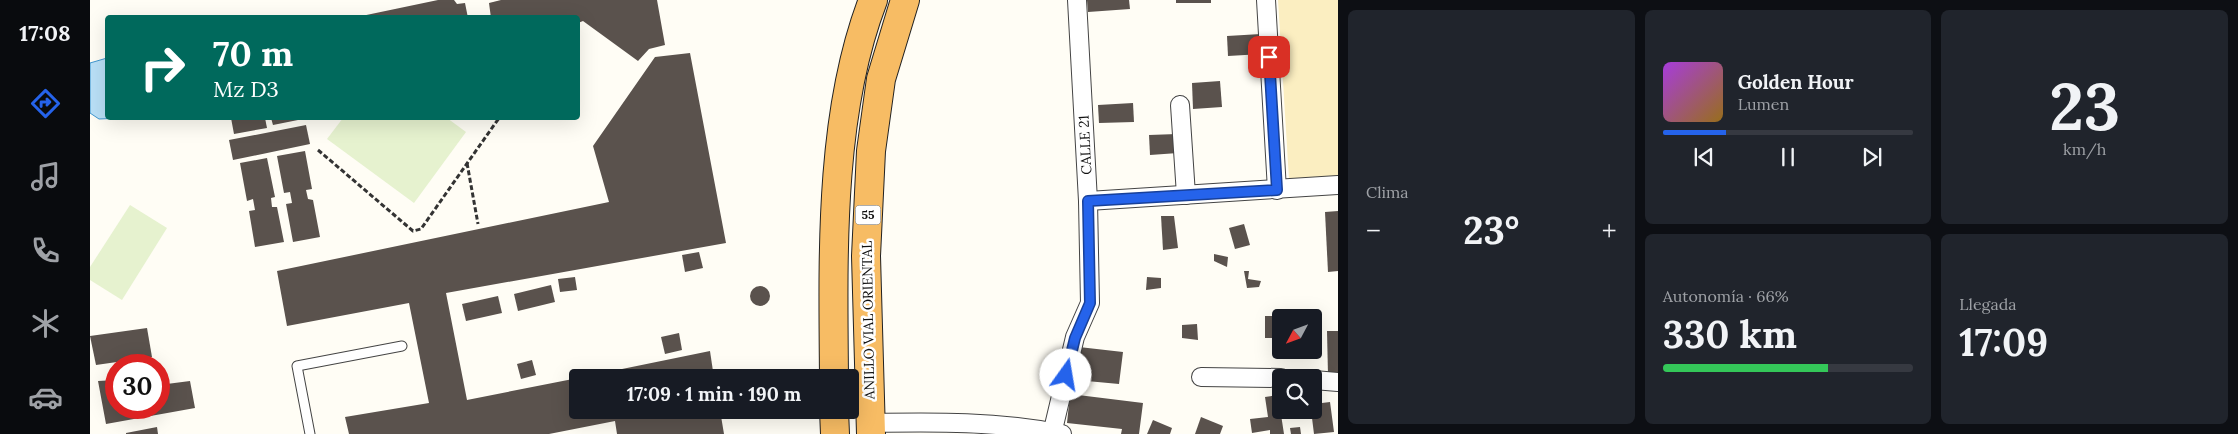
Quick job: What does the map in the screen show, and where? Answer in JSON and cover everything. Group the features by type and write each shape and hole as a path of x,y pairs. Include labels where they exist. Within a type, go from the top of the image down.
{"highway":[{"name":"55","path":"834,369 833,259 842,125 853,66 873,0"},
{"name":"ANILLO VIAL ORIENTAL","path":"871,429 866,256 871,151 881,79 905,0"},
{"path":"834,419 835,434"}],"street":[{"name":"CALLE 21","path":"1055,433 1075,338 1090,303 1088,201 1077,0"},
{"path":"1266,0 1277,190"},
{"path":"1180,105 1186,195"},
{"path":"1088,201 1338,185"},
{"path":"1201,377 1272,378"},
{"path":"1322,381 1338,382"},
{"path":"871,429 960,422 1008,425 1055,433"}],"lane":[{"path":"310,434 296,366 402,346"}],"path":[{"path":"318,150 413,231 421,229 498,120"},
{"path":"467,163 478,224"}],"sand":[{"path":"1278,0 1338,0 1338,177 1289,179"}],"green space":[{"path":"341,120 450,120 466,132 414,203 327,139"},
{"path":"130,205 167,228 122,300 90,280 90,267"}],"water":[{"path":"105,59 105,119 99,119 90,113 90,63"}],"building":[{"path":"438,0 454,0 457,4 465,3 467,15 366,15"},
{"path":"501,0 657,0 665,45 649,49 638,61 583,21 580,22 580,15 491,15 489,3"},
{"path":"1087,0 1129,0 1130,9 1088,12"},
{"path":"1176,0 1211,0 1211,3 1176,3"},
{"path":"1261,34 1262,54 1228,56 1227,36"},
{"path":"690,53 726,243 446,293 467,400 569,380 569,419 722,419 724,434 617,434 615,421 549,434 349,434 345,417 429,403 409,303 287,326 277,271 609,202 593,146 655,57"},
{"path":"1220,81 1222,107 1193,109 1192,83"},
{"path":"1133,103 1134,122 1099,123 1098,105"},
{"path":"231,120 265,120 267,128 234,134"},
{"path":"272,120 298,120 273,125"},
{"path":"306,125 310,144 233,160 229,140"},
{"path":"1177,134 1178,153 1150,155 1149,135"},
{"path":"305,151 312,189 306,190 308,199 313,200 320,237 293,242 286,204 292,203 290,192 284,193 277,156"},
{"path":"267,158 275,197 271,198 272,207 277,207 284,242 255,247 249,211 255,210 253,199 247,201 240,163"},
{"path":"1338,211 1338,271 1328,272 1325,212"},
{"path":"1161,216 1174,216 1178,248 1163,250"},
{"path":"1244,224 1250,245 1235,249 1229,228"},
{"path":"699,252 703,268 685,272 682,255"},
{"path":"1214,254 1228,257 1227,267 1214,261"},
{"path":"1244,271 1249,271 1248,279 1261,281 1259,287 1247,288"},
{"path":"575,277 577,290 560,292 558,279"},
{"path":"1147,277 1161,278 1161,288 1146,290"},
{"path":"551,285 555,302 518,311 514,294"},
{"path":"760,286 767,289 770,296 767,303 760,306 753,303 750,296 753,289"},
{"path":"498,296 502,313 466,321 462,304"},
{"path":"1265,316 1272,316 1272,338 1265,338"},
{"path":"1197,324 1198,340 1182,338 1182,325"},
{"path":"147,328 151,354 105,354 105,364 96,365 90,336"},
{"path":"1327,331 1338,331 1338,374 1328,375"},
{"path":"679,333 682,350 665,354 661,337"},
{"path":"1079,347 1123,352 1119,384 1076,380"},
{"path":"710,351 713,369 622,369"},
{"path":"532,360 536,375 521,379 517,364"},
{"path":"98,381 105,381 105,419"},
{"path":"190,381 195,408 170,412 170,384"},
{"path":"1070,394 1143,403 1139,434 1121,434 1122,429 1067,423"},
{"path":"1272,396 1272,419 1282,419 1284,434 1270,434 1270,430 1252,433 1250,419 1268,417 1265,397"},
{"path":"1330,402 1334,432 1314,434 1312,419 1322,419 1322,403"},
{"path":"1201,417 1223,426 1220,434 1195,434"},
{"path":"105,419 134,419 106,424"},
{"path":"1153,420 1172,428 1170,434 1147,434"},
{"path":"157,427 158,434 126,434 126,433"},
{"path":"1300,427 1301,434 1291,434 1290,428"}],"route":[{"path":"1066,375 1075,338 1090,303 1088,201 1277,190 1269,57"}]}
